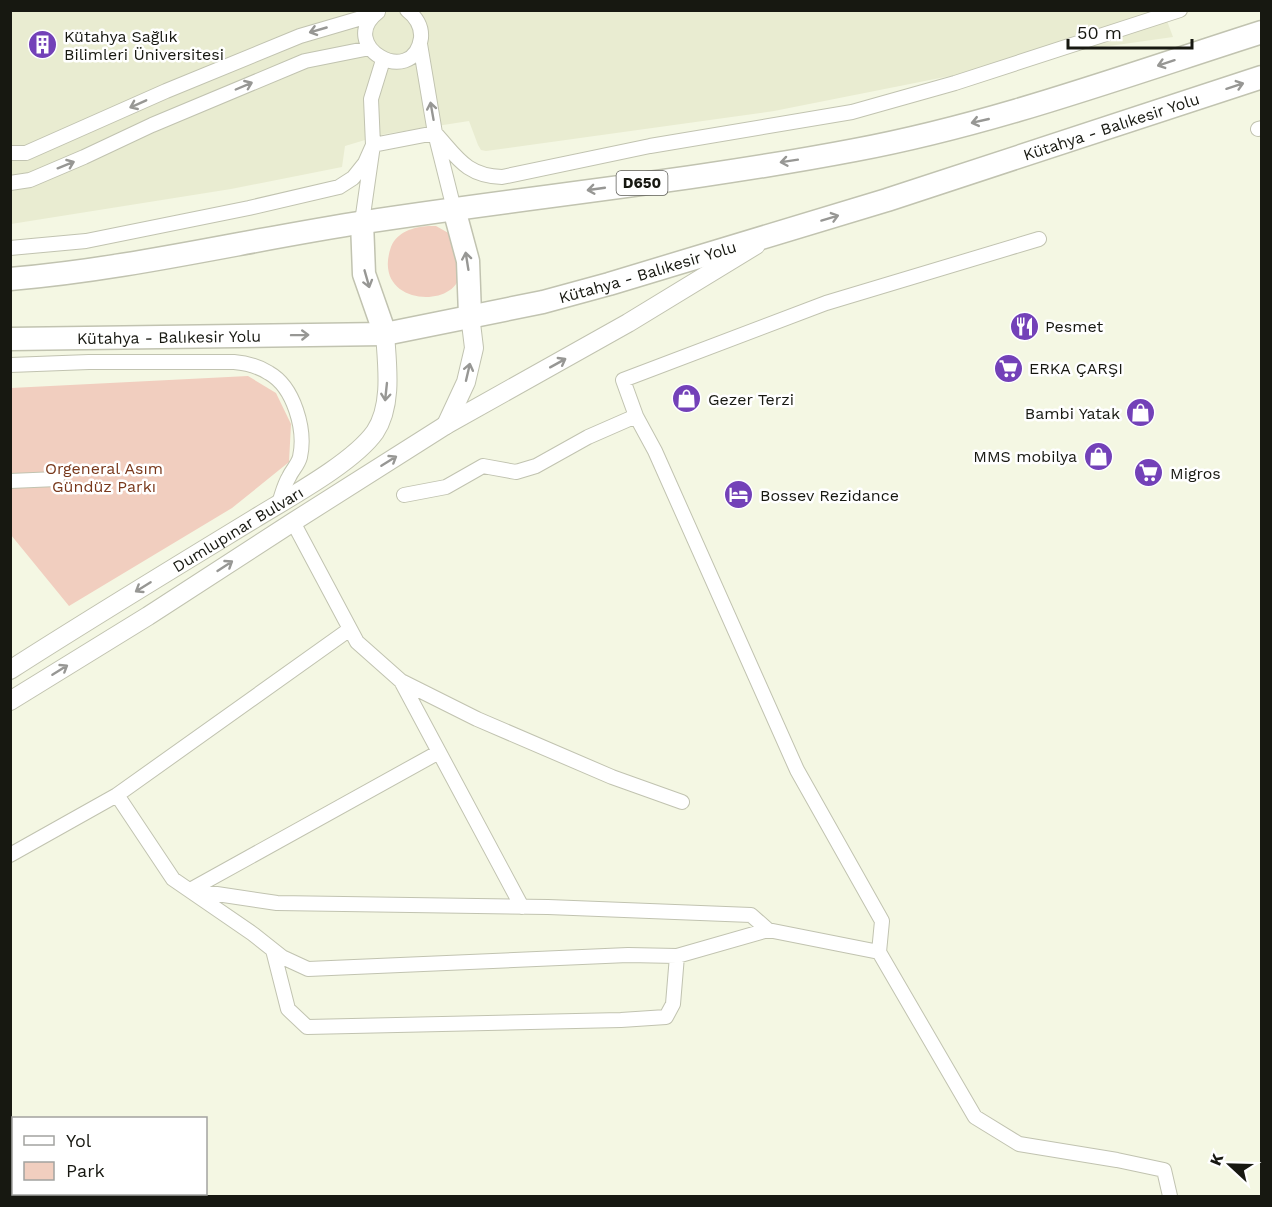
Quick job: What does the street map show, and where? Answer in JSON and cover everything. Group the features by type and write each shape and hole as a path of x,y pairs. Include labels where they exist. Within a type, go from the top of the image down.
{"highway":[{"name":"D650","path":"10,279 68,274 362,222 725,171 856,150 994,118 1262,32"},
{"name":"Kütahya - Balıkesir Yolu","path":"10,339 385,334 543,302 887,200 1262,77"},
{"path":"454,209 468,261 470,315"},
{"path":"362,222 364,274 385,334"}],"main road":[{"name":"Dumlupınar Bulvarı","path":"10,701 148,616 446,425 628,323 773,235"},
{"path":"446,425 466,382 474,348 470,315"},
{"name":"Dumlupınar Bulvarı","path":"10,670 279,503 348,459 365,444 376,430 386,395 385,334"}],"street":[{"path":"435,133 471,171 486,177 502,177 650,146 852,112 956,83 1180,10"},
{"path":"378,12 366,30 367,40 370,48 383,60 392,62 409,58 420,44"},
{"path":"10,153 26,153 166,91 300,36 378,12"},
{"path":"415,13 420,26 420,44 435,133 454,209"},
{"path":"10,183 30,180 152,125 305,61 370,48"},
{"path":"362,222 373,145 371,99 383,60"},
{"path":"373,145 435,133"},
{"path":"10,248 86,241 339,187 359,171 373,145"},
{"path":"339,187 365,199"},
{"path":"1039,239 826,303 623,380 636,416 655,451 797,770 882,921 879,952 975,1117 1019,1144 1164,1170 1170,1197"},
{"path":"10,365 89,362 234,362 246,363 271,373 282,384 291,399 301,438 300,457 279,503"},
{"path":"404,495 446,487 483,466 516,472 536,466 588,437 636,416"},
{"path":"10,481 57,479"},
{"path":"293,522 357,642 402,681 477,719 612,777 682,802"},
{"path":"10,855 117,795 350,629"},
{"path":"402,681 522,907"},
{"path":"190,890 439,752"},
{"path":"117,795 173,879 282,957 308,969 628,955 677,957 768,930 879,952"},
{"path":"190,890 277,903 522,907 751,915 768,930"},
{"path":"273,950 288,1009 307,1027 666,1017 673,1004 677,957"}],"shaded area":[{"path":"1163,10 1173,37 1081,50 774,111 486,151 481,150 478,145 469,121 385,134 345,146 342,167 231,189 11,224 10,11"}],"green space":[{"path":"436,226 452,235 460,272 456,284 446,293 432,297 417,296 403,291 393,282 388,267 391,247 401,234"},
{"name":"Orgeneral Asım Gündüz Parkı","path":"248,376 276,393 291,424 289,462 232,508 69,606 11,535 11,388"}],"place":[{"name":"Kütahya Sağlık Bilimleri Üniversitesi","path":"43,45"},
{"name":"Pesmet","path":"1024,326"},
{"name":"ERKA ÇARŞI","path":"1008,368"},
{"name":"Gezer Terzi","path":"687,399"},
{"name":"Bambi Yatak","path":"1141,413"},
{"name":"MMS mobilya","path":"1098,456"},
{"name":"Migros","path":"1149,473"},
{"name":"Bossev Rezidance","path":"739,495"}]}
